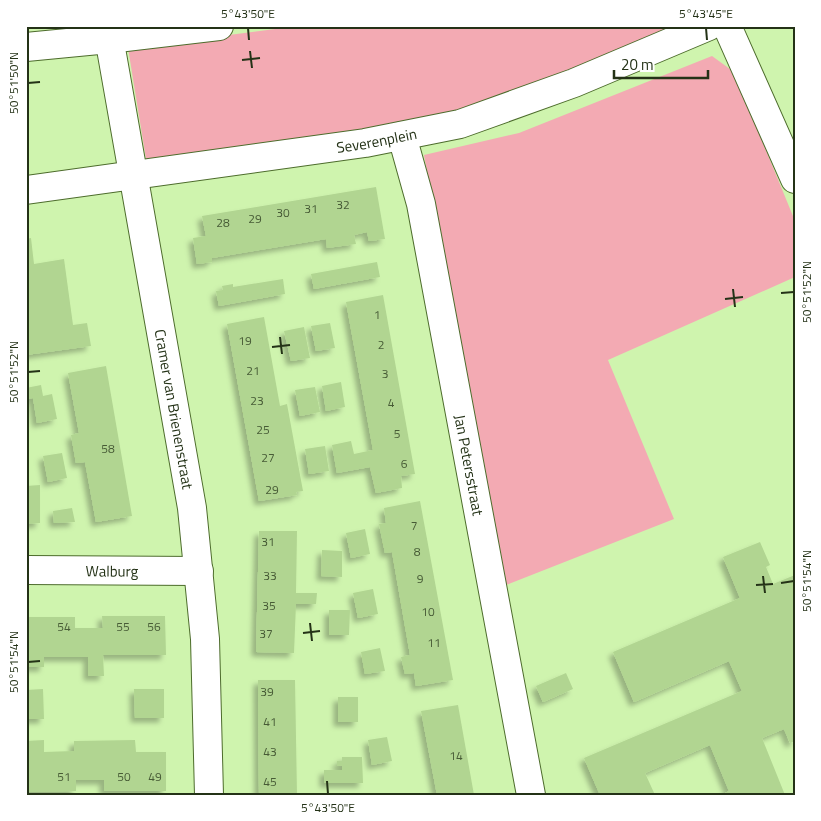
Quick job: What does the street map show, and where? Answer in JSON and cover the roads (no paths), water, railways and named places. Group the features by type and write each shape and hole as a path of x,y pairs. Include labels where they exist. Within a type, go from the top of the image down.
{"street":[{"path":"26,47 108,33 219,26"},
{"name":"Severenplein","path":"26,190 365,143 469,121 574,83 709,26"},
{"path":"728,26 795,180"},
{"name":"Cramer van Brienenstraat","path":"108,33 192,508 205,639 209,795"},
{"name":"Jan Petersstraat","path":"402,136 421,204 530,795"},
{"name":"Walburg","path":"26,570 199,571"}]}
